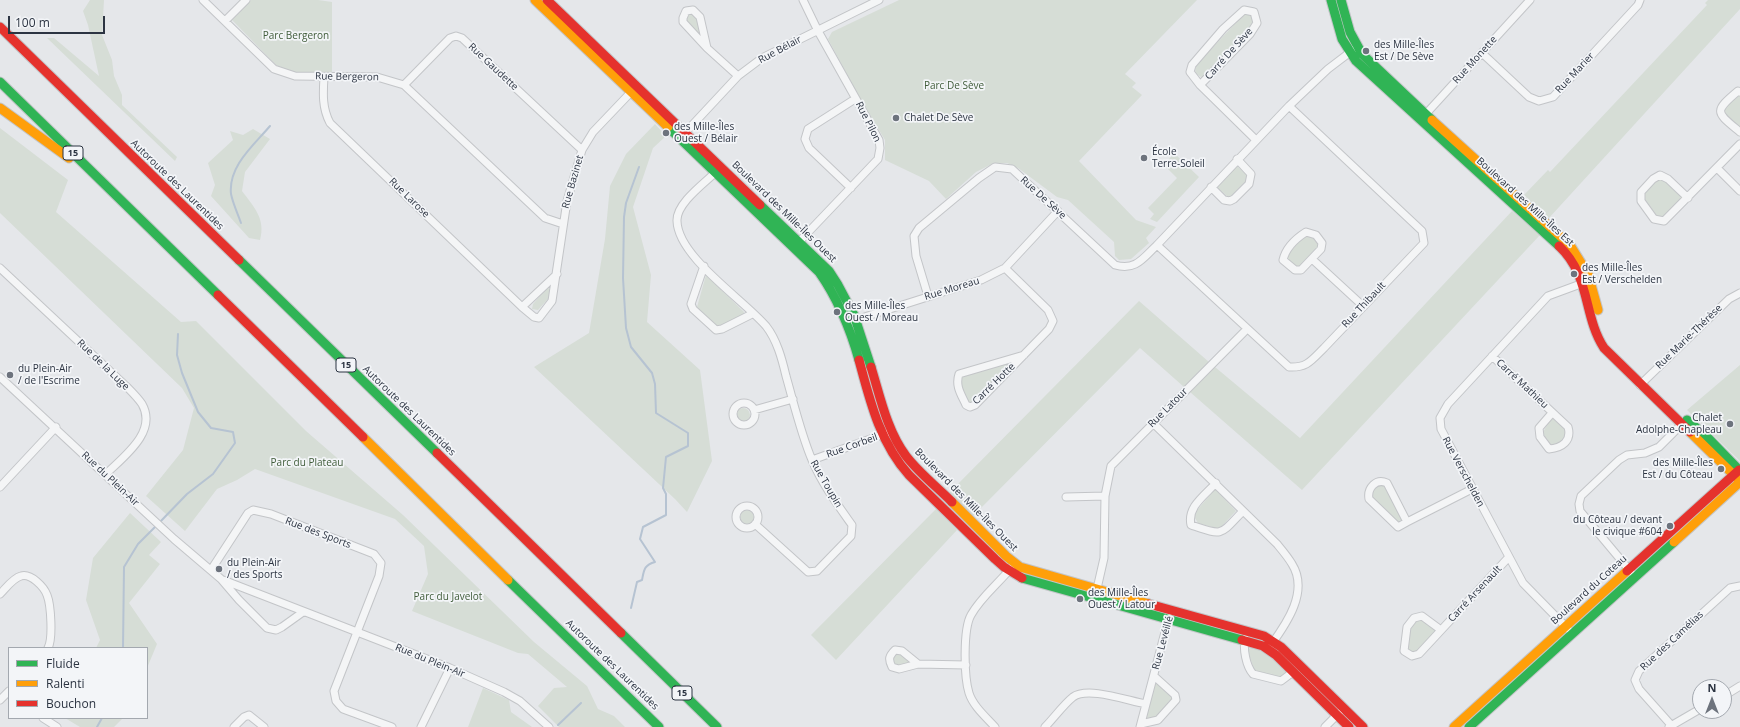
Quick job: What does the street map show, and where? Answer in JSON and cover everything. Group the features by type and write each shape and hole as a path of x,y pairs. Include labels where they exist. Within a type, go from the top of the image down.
{"main road":[{"name":"Boulevard des Mille-Îles Ouest","path":"535,0 634,89"},
{"name":"Boulevard des Mille-Îles Ouest","path":"547,0 634,89 796,244 826,281 851,321 887,433 889,449 902,466 1008,571 1037,583 1096,594"},
{"name":"Boulevard des Mille-Îles Est","path":"1331,0 1341,36 1353,51 1360,65 1423,118 1558,245 1587,281 1608,342 1681,424 1738,476"},
{"name":"Boulevard des Mille-Îles Est","path":"1341,0 1353,51"},
{"name":"Autoroute des Laurentides","path":"0,27 717,727"},
{"name":"Autoroute des Laurentides","path":"0,82 659,727"},
{"path":"0,108 99,179"},
{"name":"Boulevard des Mille-Îles Est","path":"1643,382 1706,436 1738,476"},
{"name":"Boulevard des Mille-Îles Ouest","path":"887,433 912,463 1015,563 1032,572 1096,594 1170,614 1260,634 1340,712 1349,727"},
{"name":"Boulevard du Coteau","path":"1469,727 1569,630 1629,569 1738,476"},
{"name":"Boulevard du Coteau","path":"1456,726 1569,630 1635,577 1738,476"},
{"name":"Boulevard des Mille-Îles Ouest","path":"1170,614 1245,639 1271,645 1293,672 1340,712 1363,727"}],"street":[{"name":"Rue Bergeron","path":"203,0 274,70 296,76 377,77 404,85 545,218 562,224"},
{"path":"225,21 246,0"},
{"name":"Rue Pilon","path":"796,244 878,159 880,148 879,140 803,0"},
{"name":"Rue Bélair","path":"682,136 738,76 762,58 879,0"},
{"name":"Rue Marier","path":"1482,53 1529,97 1539,101 1553,97 1638,5 1640,0"},
{"name":"Rue Monette","path":"1423,118 1527,1"},
{"path":"708,48 700,17 694,10 686,11 683,22 708,48 738,76"},
{"name":"Carré De Sève","path":"1200,85 1250,34 1257,23 1254,12 1244,10 1223,29 1192,65 1190,72 1200,85 1256,140"},
{"name":"Rue Gaudette","path":"404,85 450,38 456,36 462,38 582,150"},
{"name":"Rue De Sève","path":"928,296 916,256 914,236 919,228 984,174 995,167 1012,170 1115,264 1124,268 1134,266 1157,245 1289,106 1328,69 1353,51"},
{"name":"Rue Larose","path":"324,77 323,97 325,114 330,123 522,307"},
{"name":"Rue Bazinet","path":"522,307 534,317 539,318 552,301 557,273 562,224 572,179 582,150 593,132 634,89"},
{"path":"1740,92 1738,91 1721,106 1720,110 1723,118 1740,132"},
{"path":"851,188 809,148 804,139 808,130 855,98"},
{"name":"Rue Thibault","path":"1157,245 1289,367 1300,368 1308,364 1324,348 1424,243 1422,230 1289,106"},
{"path":"1688,198 1668,179 1660,175 1653,179 1641,192 1641,201 1654,220 1664,221 1688,198 1740,144"},
{"path":"1211,187 1224,200 1230,201 1249,184 1251,174 1238,159"},
{"path":"1717,168 1740,191"},
{"name":"Rue Toupin","path":"718,169 685,202 680,210 677,220 680,236 691,254 766,326 779,349 812,460 828,490 852,525 851,536 817,571 808,572 755,524"},
{"name":"Rue Moreau","path":"851,321 981,280 1004,268 1058,211"},
{"path":"1306,232 1316,235 1322,243 1321,249 1312,260 1301,270 1295,270 1283,260 1286,250 1298,237 1306,232"},
{"path":"1312,260 1363,306"},
{"path":"704,266 691,304 693,309 716,330 722,329 752,314"},
{"name":"Rue de la Luge","path":"0,268 128,387 142,404 146,418 144,432 106,474"},
{"name":"Carré Hotte","path":"1004,268 1048,310 1052,321 1050,329 975,405 970,407 966,405 958,388 957,381 959,374 1024,355"},
{"path":"522,307 557,273"},
{"name":"Rue Verschelden","path":"1569,630 1523,583 1508,558 1441,429 1440,418 1448,404 1548,296 1587,281"},
{"name":"Rue Marie-Thérèse","path":"1643,382 1729,299 1740,293"},
{"name":"Rue Latour","path":"1096,594 1104,558 1105,496 1111,466 1247,329"},
{"name":"Carré Mathieu","path":"1492,356 1568,427 1570,435 1568,440 1558,448 1549,449 1540,437 1539,428 1552,413"},
{"name":"Rue du Plein-Air","path":"0,377 56,427 170,535 211,570 238,600 267,628 276,630 303,612"},
{"path":"754,410 793,399"},
{"path":"1153,423 1277,544 1293,564 1298,583 1293,608 1271,645"},
{"path":"1635,577 1580,511 1578,504 1582,496 1619,460 1627,455 1645,453 1659,447 1681,424"},
{"path":"0,487 56,427"},
{"name":"Rue Corbeil","path":"812,460 887,433"},
{"path":"1407,522 1388,483 1383,481 1377,482 1372,486 1368,494 1369,499 1398,527 1472,489"},
{"path":"1216,483 1193,507 1189,516 1191,525 1216,533 1223,531 1243,511"},
{"path":"1066,497 1105,496"},
{"name":"Rue des Sports","path":"211,570 248,513 253,510 266,512 374,554 381,563 379,576 356,632"},
{"name":"Carré Arsenault","path":"1441,630 1422,616 1414,618 1407,627 1404,651 1412,656 1419,654 1508,558"},
{"path":"995,727 974,703 969,693 966,665 967,626 970,617 1015,563"},
{"path":"0,594 15,579 26,575 32,578 46,592 49,603 50,636 48,647"},
{"name":"Rue du Plein-Air","path":"221,580 450,668 504,692 520,701 549,727"},
{"name":"Rue des Camélias","path":"1670,726 1639,689 1635,680 1639,671 1730,588 1740,586"},
{"name":"Rue Levéillé","path":"1140,726 1170,614"},
{"path":"356,632 334,692 336,701 343,709 392,727"},
{"path":"1245,639 1244,649 1249,669 1252,674 1281,681 1293,672"},
{"path":"918,664 966,665"},
{"path":"422,727 450,668"},
{"name":"Rue Levéillé","path":"1140,726 1158,720 1176,700 1175,695 1154,676"},
{"path":"0,700 8,692"},
{"path":"1045,727 1073,697 1081,693 1091,692 1146,704"},
{"path":"1325,727 1340,712"},
{"path":"1670,726 1692,714"},
{"path":"234,727 244,717 249,715 264,727"},
{"path":"45,719 57,727"}],"green space":[{"path":"90,0 104,0 102,35 112,60 114,76 122,95 122,105 177,157 175,161 47,38 54,38 99,76 88,25 83,11"},
{"name":"Parc Bergeron","path":"251,0 318,0 332,2 332,73 298,74 281,70 232,20"},
{"name":"Parc De Sève","path":"899,0 1197,0 1125,74 1136,83 1132,87 1142,95 1079,161 1136,220 1156,227 1146,238 1149,243 1131,259 1119,260 1115,256 1114,242 1068,200 1057,197 1018,168 1007,163 994,163 976,172 946,199 929,181 885,160 885,140 859,97 828,39 832,32"},
{"path":"1708,0 1740,0 1740,9 1549,218 1524,195 1548,170 1550,172 1707,5 1705,3"},
{"path":"687,13 696,15 704,42 685,21"},
{"path":"1245,13 1250,14 1253,21 1248,29 1204,76 1201,77 1195,73 1196,65"},
{"path":"1740,92 1740,132 1723,118 1721,105"},
{"path":"655,124 666,136 653,148 633,207 651,275 647,322 700,370 712,461 687,512 534,367 589,333 605,239 610,186 626,154"},
{"path":"0,128 68,180 56,212 181,322 196,321 306,431 403,515 534,642 587,686 598,709 614,716 625,727 559,727 538,706 554,688 567,687 528,654 518,653 412,611 428,574 424,546 395,519 255,469 237,480 217,489 185,531 146,496 183,450 194,408 182,388 0,213"},
{"path":"253,129 270,139 245,172 242,191 255,208 260,219 260,240 249,238 211,196 215,185 208,163 233,140 230,131 243,135"},
{"path":"1174,153 1199,177 1157,222 1150,219 1154,214 1148,208 1177,178 1164,165"},
{"path":"1237,166 1246,174 1246,181 1229,198 1217,187"},
{"path":"1660,175 1688,198 1664,221 1654,219 1641,201 1641,192"},
{"path":"1512,211 1540,235 1302,490 1190,392 1215,367 1300,438"},
{"path":"1306,232 1322,243 1301,270 1283,260 1286,250"},
{"path":"706,275 744,312 743,317 722,326 715,326 697,307"},
{"path":"549,288 551,291 548,299 538,310 532,309 533,304 546,289"},
{"path":"1139,301 1209,362 1184,387 1140,348 973,516 949,493"},
{"path":"1024,355 975,405 966,405 959,374"},
{"path":"1740,365 1740,461 1687,410"},
{"path":"743,408 748,410 750,415 748,420 743,422 738,420 736,415 738,410"},
{"path":"1552,417 1565,428 1568,435 1558,445 1551,446 1545,438 1543,432"},
{"path":"1384,483 1403,519 1397,522 1370,498 1374,487"},
{"path":"1215,489 1236,511 1219,529 1198,523 1193,515"},
{"path":"937,508 957,530 836,660 811,635"},
{"path":"744,510 750,510 754,514 754,520 750,524 744,524 740,520 740,514"},
{"path":"130,513 161,542 149,555 160,564 129,603 157,644 148,666 148,647 96,647 100,640 86,600 93,558"},
{"path":"1415,620 1422,620 1438,630 1424,647 1420,650 1411,652 1406,650 1409,629"},
{"path":"1251,646 1272,656 1287,673 1281,678 1272,676 1271,673 1271,675 1254,670 1248,651"},
{"path":"895,651 917,664 893,667 890,655"},
{"path":"1154,678 1175,699 1158,719 1142,723"},
{"path":"483,688 509,700 511,712 532,727 468,727"},
{"path":"67,719 122,719 114,727 80,727"}],"waterway":[{"path":"241,223 231,194 231,184 234,174 243,157 270,126"},
{"path":"631,608 637,582 642,580 647,566 655,562 640,539 643,527 666,515 666,494 663,488 666,457 688,446 688,433 656,413 655,384 652,373 631,347 626,328 623,278 624,217 626,203 639,167"},
{"path":"159,523 187,494 213,474 235,443 233,432 211,428 198,412 182,373 177,355 178,334"},
{"path":"123,647 124,567 138,544 156,526"},
{"path":"558,725 581,703"},
{"path":"97,727 101,719"}],"traffic: fast":[{"path":"1331,0 1342,39 1356,61 1559,246"},
{"path":"1341,0 1350,32 1362,54 1432,120"},
{"path":"0,82 218,295"},
{"path":"668,127 819,272 843,314 859,360"},
{"path":"760,205 829,271 854,315 871,367"},
{"path":"239,260 437,453"},
{"path":"1687,420 1706,436 1740,471"},
{"path":"1469,727 1674,542"},
{"path":"1022,578 1242,640"},
{"path":"508,580 659,727"},
{"path":"621,633 717,727"}],"traffic: slow":[{"path":"535,0 668,127"},
{"path":"0,108 69,158"},
{"path":"1432,120 1570,245 1588,274 1598,310"},
{"path":"1690,432 1740,481"},
{"path":"363,437 508,580"},
{"path":"1674,542 1740,482"},
{"path":"952,502 1006,556 1020,567 1149,604"},
{"path":"1454,727 1627,571"}],"traffic: jam":[{"path":"547,0 760,205"},
{"path":"0,27 239,260"},
{"path":"1559,246 1577,270 1597,336 1604,348 1690,432"},
{"path":"218,295 363,437"},
{"path":"859,360 877,421 890,449 899,463 909,475 995,559 1004,567 1022,578"},
{"path":"871,367 885,413 899,446 917,468 952,502"},
{"path":"437,453 621,633"},
{"path":"1627,571 1739,470"},
{"path":"1149,604 1264,636 1281,647 1363,727"},
{"path":"1242,640 1263,646 1276,655 1349,727"}],"place":[{"name":"des Mille-Îles Est / De Sève","path":"1366,51"},
{"name":"Chalet De Sève","path":"896,118"},
{"name":"des Mille-Îles Ouest / Bélair","path":"666,133"},
{"name":"École Terre-Soleil","path":"1144,158"},
{"name":"des Mille-Îles Est / Verschelden","path":"1574,274"},
{"name":"des Mille-Îles Ouest / Moreau","path":"837,312"},
{"name":"du Plein-Air / de l'Escrime","path":"10,375"},
{"name":"Chalet Adolphe-Chapleau","path":"1730,424"},
{"name":"des Mille-Îles Est / du Côteau","path":"1721,469"},
{"name":"du Côteau / devant le civique #604","path":"1670,526"},
{"name":"du Plein-Air / des Sports","path":"219,569"},
{"name":"des Mille-Îles Ouest / Latour","path":"1080,599"}],"park label":[{"name":"Parc du Plateau","path":"307,463"},
{"name":"Parc du Javelot","path":"448,597"}]}
